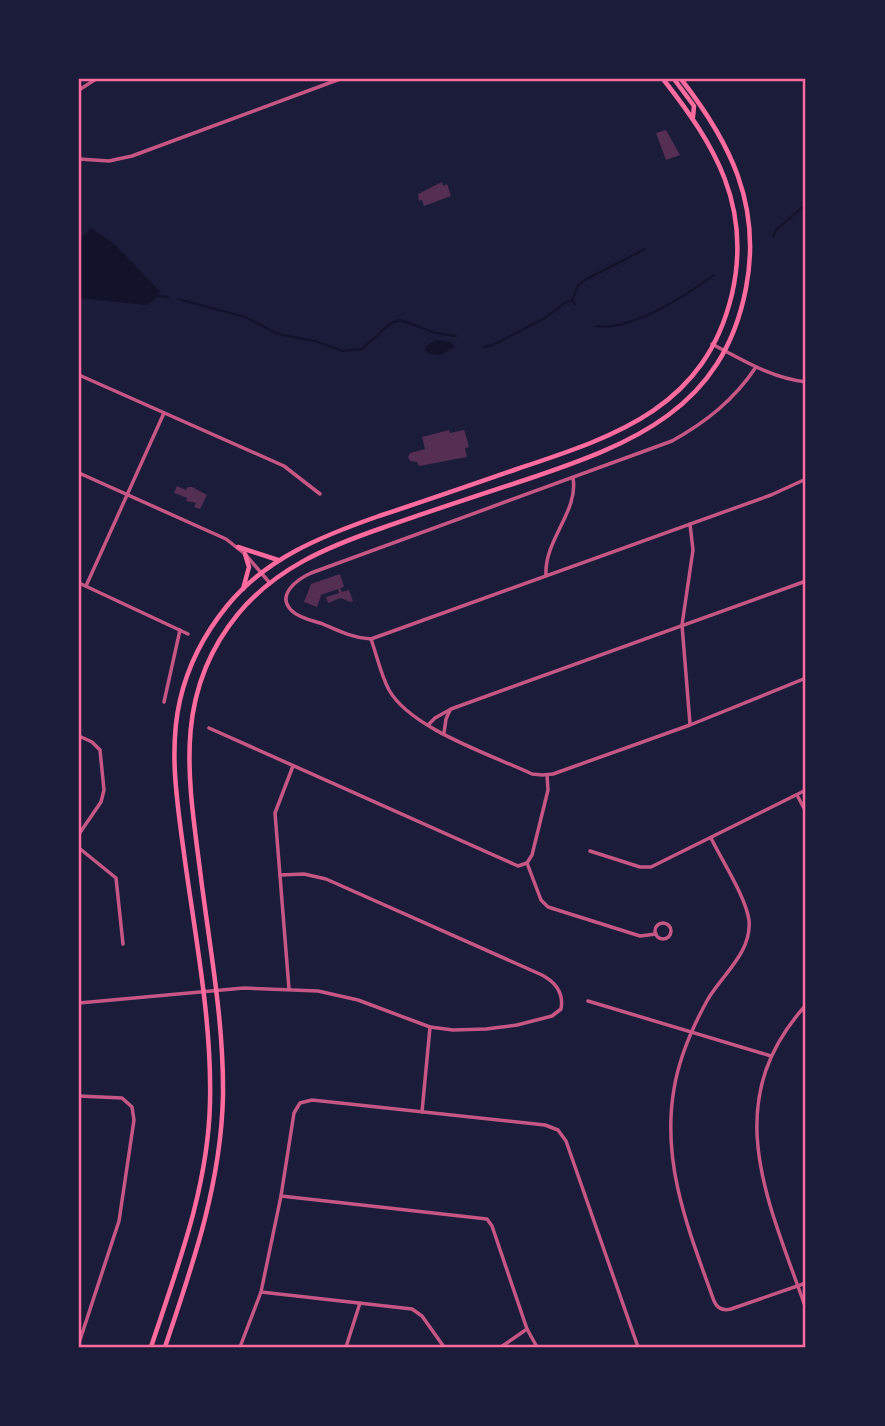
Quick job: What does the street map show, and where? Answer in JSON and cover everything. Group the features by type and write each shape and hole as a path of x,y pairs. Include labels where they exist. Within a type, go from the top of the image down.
{"main road":[{"path":"150,1347 187,1238 204,1166 210,1108 210,1071 202,991 175,766 178,712 188,675 206,635 243,589 279,560 346,528 615,434 645,418 666,402 694,372 725,317 736,265 737,232 732,200 723,170 692,117 663,79"},
{"path":"674,79 693,103 695,111 692,117"},
{"path":"165,1347 202,1234 218,1156 223,1081 215,990 188,775 191,716 201,680 216,647 236,617 269,582 305,559 330,547 592,457 633,439 666,418 687,400 713,369 737,323 746,291 750,230 746,202 737,171 713,123 681,79"},
{"path":"239,547 279,560"},
{"path":"243,589 249,567 245,554"}],"street":[{"path":"79,90 96,79"},
{"path":"79,159 109,161 132,156 340,79"},
{"path":"712,344 777,376 806,382"},
{"path":"756,367 741,389 693,429 651,450 311,573 291,585 288,604 297,614 352,636 371,639 771,495 806,479"},
{"path":"79,375 284,466 320,494"},
{"path":"86,586 164,413"},
{"path":"79,473 239,547 269,582"},
{"path":"546,576 548,552 574,494 573,478"},
{"path":"690,524 693,550 682,625 690,725"},
{"path":"428,725 451,709 806,581"},
{"path":"79,583 188,634"},
{"path":"164,702 180,630"},
{"path":"371,639 385,681 396,700 410,715 444,734 532,774 547,775 690,725 806,678"},
{"path":"444,734 446,719 451,709"},
{"path":"209,728 514,865 527,863 532,855 548,792 547,775"},
{"path":"79,736 92,742 100,750 104,790 101,802 79,834"},
{"path":"289,989 275,813 293,766"},
{"path":"590,851 647,868 806,790"},
{"path":"797,795 806,812"},
{"path":"711,838 745,907 749,932 743,951 713,991 692,1032 674,1086 670,1148 681,1206 714,1301 720,1308 731,1309 806,1283"},
{"path":"79,848 116,878 123,944"},
{"path":"527,863 541,900 548,907 640,936 656,934"},
{"path":"79,1003 215,990 289,989 344,996 430,1027 453,1030 499,1028 535,1021 560,1011 562,1004 559,991 551,980 542,975 326,879 304,873 280,875"},
{"path":"662,924 670,929 666,938 661,939 656,934 656,929 662,924"},
{"path":"588,1001 771,1056"},
{"path":"806,1005 791,1023 771,1056 763,1079 757,1114 757,1157 763,1182 806,1309"},
{"path":"422,1112 430,1027"},
{"path":"79,1096 122,1098 132,1107 135,1120 119,1221 79,1343"},
{"path":"240,1347 261,1292 281,1196 294,1113 297,1106 304,1101 554,1127 561,1133 638,1347"},
{"path":"281,1196 485,1218 492,1226 527,1329 537,1347"},
{"path":"261,1292 418,1311 444,1347"},
{"path":"346,1347 360,1303"},
{"path":"501,1347 527,1329"}],"shaded area":[{"path":"91,228 113,243 160,291 158,296 147,305 79,298 79,240"},
{"path":"436,340 450,342 455,347 440,355 429,354 425,350 426,346"}],"building":[{"path":"666,130 680,155 666,160 656,133"},
{"path":"442,182 443,186 447,184 451,196 424,206 422,200 419,201 418,194"},
{"path":"449,430 450,433 464,430 469,447 465,448 467,457 419,466 417,462 410,461 410,453 425,449 422,437"},
{"path":"177,486 186,490 192,487 207,495 200,509 194,507 196,503 186,501 187,498 174,493"},
{"path":"340,574 344,587 340,588 342,592 349,590 353,601 341,598 328,603 326,597 339,593 338,589 321,595 317,607 304,602 311,584"}],"waterway":[{"path":"773,236 776,230 806,204"},
{"path":"572,300 583,281 645,249"},
{"path":"596,326 610,326 641,318 674,302 714,275"},
{"path":"158,296 168,297"},
{"path":"178,299 245,317 278,334 315,341 343,351 362,349 391,323 400,320 436,333 456,336"},
{"path":"484,347 543,319 566,302 572,301 575,304"}]}
